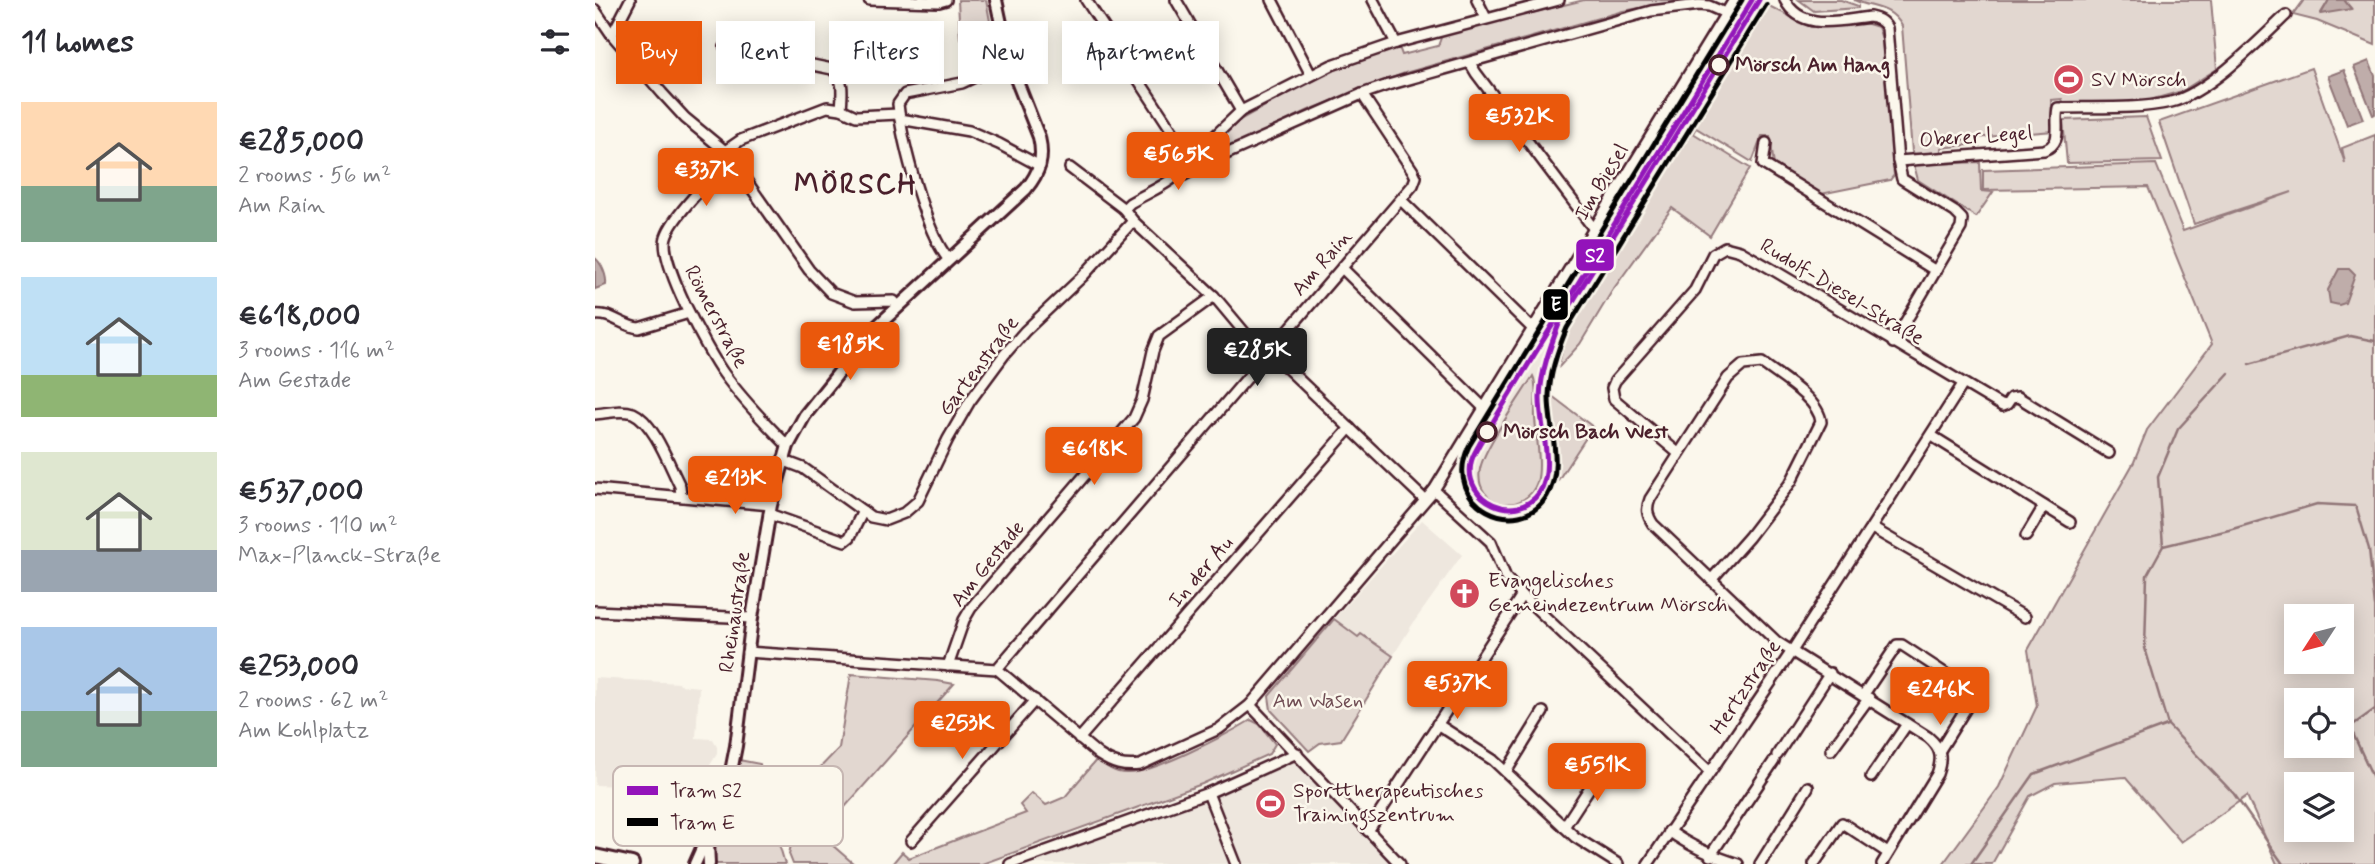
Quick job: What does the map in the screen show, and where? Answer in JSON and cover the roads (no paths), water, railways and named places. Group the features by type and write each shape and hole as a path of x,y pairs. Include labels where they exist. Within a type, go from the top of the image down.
{"main road":[{"path":"595,856 632,864"}],"street":[{"path":"612,35 630,0"},
{"path":"869,0 946,0"},
{"path":"996,0 1000,21"},
{"path":"1086,0 1184,149 1199,151 1241,111 1311,75 1396,43 1559,0"},
{"path":"1176,0 1241,111"},
{"path":"1272,0 1311,75"},
{"path":"1373,0 1396,43"},
{"path":"1477,0 1486,18"},
{"name":"Im Biesel","path":"1434,490 1734,0"},
{"path":"1785,0 1791,11 1808,20 1817,22 1870,17 1884,23 1888,28 1898,161 1902,179 1962,219 1961,228 1893,343"},
{"path":"1123,209 1181,174 1184,175 1362,94 1651,11 1699,5 1725,13"},
{"path":"595,10 612,35 685,118 728,155 809,270 831,293 855,302 887,300 894,301 898,306"},
{"name":"Oberer Legel","path":"1898,161 2044,150 2053,147 2058,138 2058,108 2149,106 2173,102 2191,95 2227,68 2286,15"},
{"path":"1470,62 1594,229"},
{"path":"815,66 832,69 839,74 841,109"},
{"path":"949,260 942,252 922,203 906,149 898,104 905,94 958,84"},
{"path":"728,155 741,140 827,107 841,109 856,116 900,116 969,131 1040,166 1039,137 1018,84"},
{"name":"Am Rain","path":"997,669 1413,185 1416,177 1362,94"},
{"path":"1766,144 1763,164 1936,271"},
{"path":"1181,174 1190,160 1191,150"},
{"name":"Römerstraße","path":"728,155 672,224 665,238 664,249 689,313 722,371 788,446"},
{"name":"Rheinaustraße","path":"732,766 770,510 788,446 805,415 872,331 1026,189 1040,166"},
{"path":"1070,168 1123,209 1214,296 1267,354 1426,500"},
{"path":"1401,200 1532,328"},
{"name":"Gartenstraße","path":"782,460 803,468 871,517 886,520 904,513 918,501 970,401 1005,355 1025,331 1083,276 1133,221"},
{"name":"Rudolf-Diesel-Straße","path":"1678,453 1614,399 1612,388 1695,290 1708,261 1719,249 1732,247 1740,251 1963,384"},
{"path":"1342,268 1483,407"},
{"name":"Am Gestade","path":"947,666 971,608 1134,418 1142,400 1153,351 1159,337 1214,296"},
{"path":"595,315 604,314 633,328 639,328 689,313"},
{"path":"1711,580 1749,537 1791,482 1820,429 1821,417 1813,403 1762,363 1743,365 1728,378 1678,453 1646,508 1653,524 1711,580 1777,642 1928,737 1940,750 1937,774 1882,864"},
{"path":"1963,384 2002,406 2011,398 2018,397 2109,453"},
{"name":"Hertzstraße","path":"1648,864 1792,651 1963,384"},
{"path":"595,414 631,412 642,418 680,486 681,495"},
{"name":"In der Au","path":"1079,739 1350,428"},
{"path":"1932,436 2070,522"},
{"path":"595,489 681,495 770,510 845,541 850,537 863,511"},
{"path":"747,652 997,669 1111,764 1127,767 1140,765 1219,729 1250,705 1434,490 1491,542 1506,578 1522,595 1710,772"},
{"path":"2026,536 2045,506"},
{"path":"1872,528 2025,617"},
{"path":"1369,831 1522,595"},
{"path":"595,611 752,618"},
{"path":"1831,750 1897,645 1902,645 1971,693 1971,700 1940,750"},
{"path":"1710,856 1830,673"},
{"path":"911,841 1035,700"},
{"path":"1250,705 1399,864"},
{"path":"1506,772 1543,712"},
{"path":"1437,724 1493,760 1575,837 1618,864"},
{"path":"1871,776 1907,724"},
{"path":"1010,864 1208,793 1297,753"},
{"path":"1564,827 1605,764"},
{"path":"1761,864 1808,787"},
{"path":"1208,793 1236,864"},
{"path":"1814,864 1842,823 1888,853"},
{"path":"1669,831 1710,856 1738,864"},
{"name":"Rheinaustraße","path":"695,864 704,846"},
{"path":"708,846 709,864"}],"waterway":[{"path":"2249,364 2350,336 2375,341"},
{"path":"2229,373 2178,429 2158,477 2163,546 2147,575 2145,648 2168,725 2234,794 2283,864"},
{"path":"2163,546 2317,504 2356,506 2369,549 2375,606"},
{"path":"2375,709 2350,727 2375,782"},
{"path":"1971,864 2034,774 2167,725"}],"tram line":[{"name":"E","path":"1742,0 1469,446 1463,467 1465,486 1474,500 1487,511 1503,516 1519,516 1535,510 1547,496 1555,472 1549,407 1550,386 1555,361 1567,328 1766,5"},
{"name":"S2","path":"1752,0 1480,443 1471,463 1471,477 1483,498 1493,504 1505,508 1518,507 1539,493 1544,483 1547,459 1540,408 1542,378 1559,324 1759,0"}],"place":[{"name":"Mörsch Am Hang","path":"1719,65"},
{"name":"SV Mörsch","path":"2068,80"},
{"name":"Mörsch Bach West","path":"1487,432"},
{"name":"Evangelisches Gemeindezentrum Mörsch","path":"1465,593"},
{"name":"Sporttherapeutisches Trainingszentrum","path":"1270,803"}],"district":[{"name":"MÖRSCH","path":"856,185"}],"park label":[{"name":"Am Wasen","path":"1318,701"}]}
